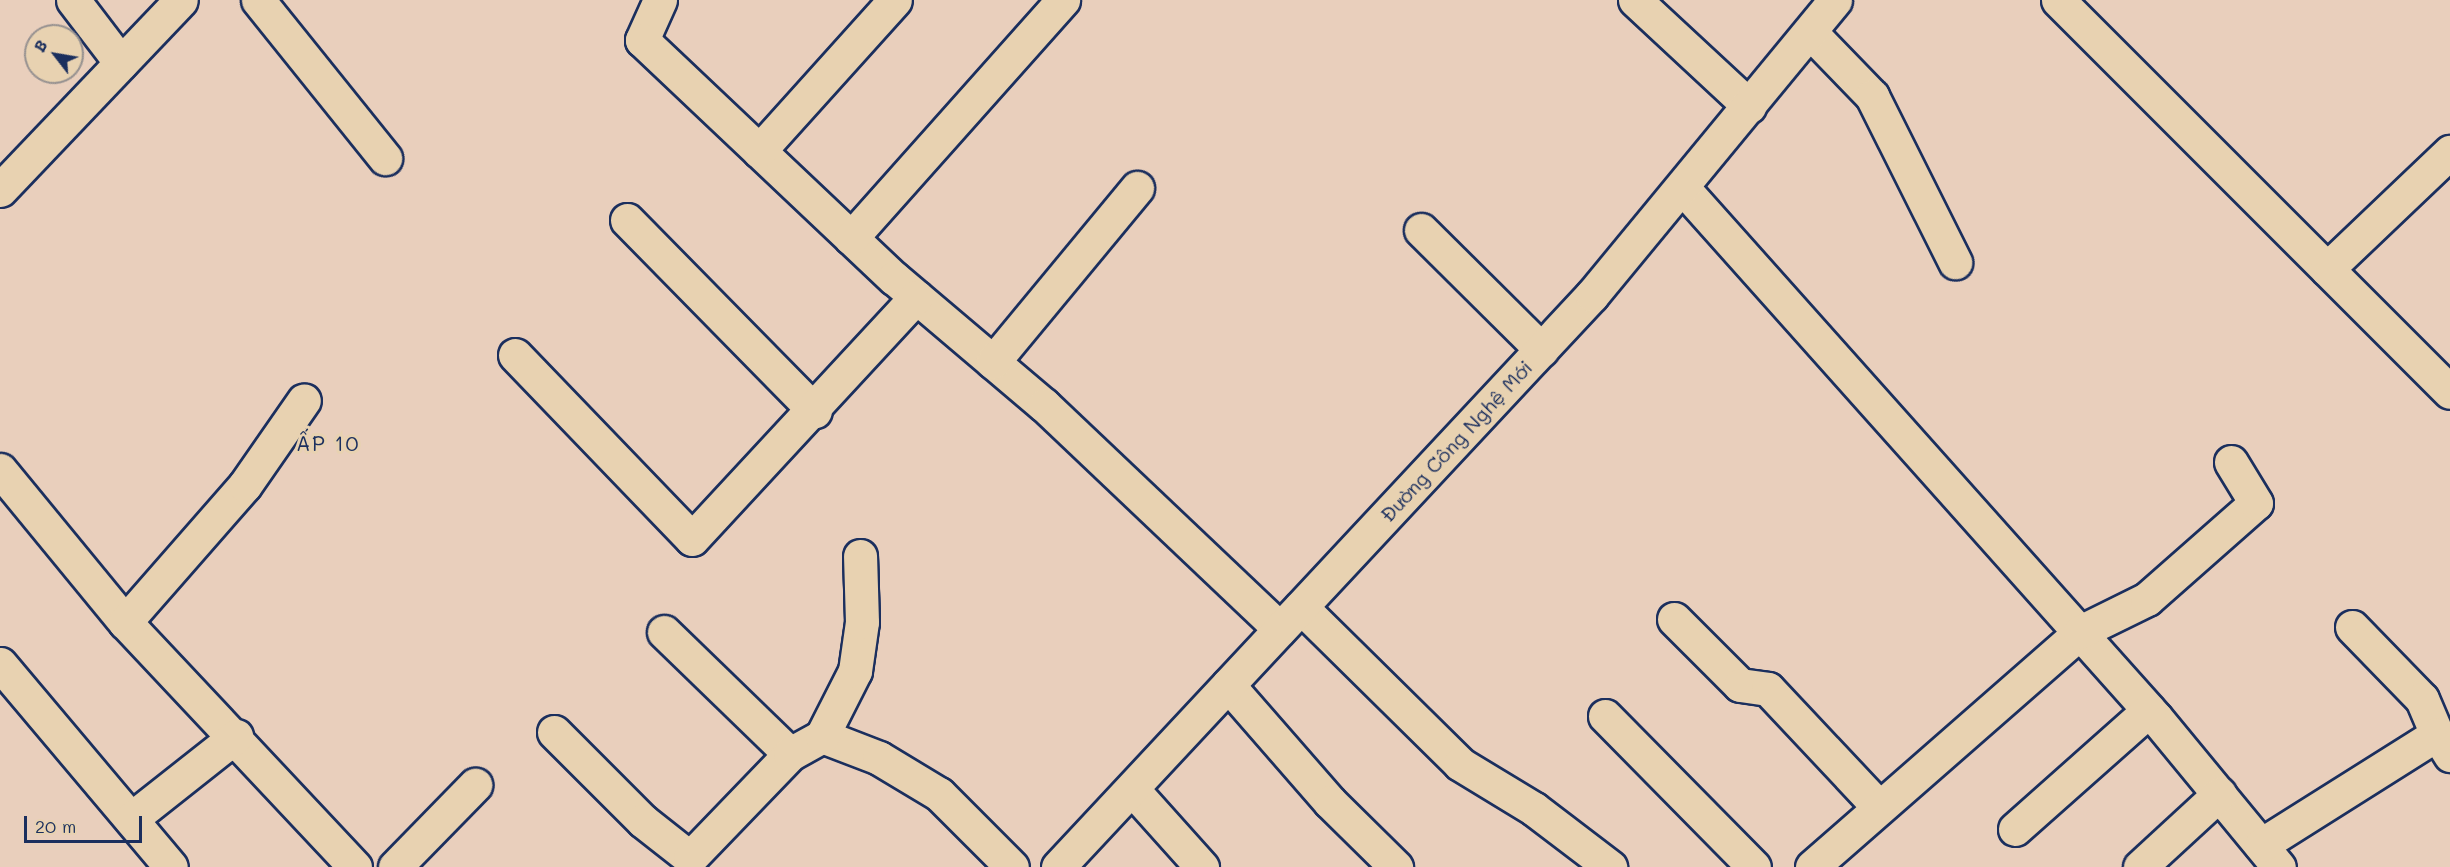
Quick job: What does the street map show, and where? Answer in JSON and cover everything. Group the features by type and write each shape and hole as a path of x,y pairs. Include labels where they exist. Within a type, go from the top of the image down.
{"street":[{"path":"73,0 121,63"},
{"path":"0,190 181,0"},
{"path":"258,0 385,158"},
{"path":"660,0 642,40 851,238 916,297 1460,764 1534,809 1610,867"},
{"path":"759,151 896,0"},
{"path":"851,238 1063,0"},
{"path":"1635,0 1749,106"},
{"name":"Đường Công Nghệ Mới","path":"1058,867 1542,350 1682,187 1810,33 1834,0"},
{"path":"2058,0 2327,269 2445,377"},
{"path":"1810,33 1872,96 1955,262"},
{"path":"2327,269 2450,152"},
{"path":"1682,187 2149,710 2270,856 2444,745 2422,699 2352,627"},
{"path":"993,362 1137,188"},
{"path":"627,220 815,411"},
{"path":"1421,230 1542,350"},
{"path":"516,355 692,539 815,411 916,297"},
{"path":"125,622 245,485 304,400"},
{"path":"1812,867 2080,632 2147,598 2256,503 2232,462"},
{"path":"0,470 125,622 236,736 355,867"},
{"path":"554,732 643,821 690,858 790,754 822,736 855,671 862,622 860,556"},
{"path":"1674,619 1740,685 1768,688 1879,807"},
{"path":"664,632 790,754"},
{"path":"0,664 171,867"},
{"path":"1228,685 1330,802 1396,867"},
{"path":"2015,829 2149,710"},
{"path":"1605,716 1754,867"},
{"path":"131,819 236,736"},
{"path":"822,736 879,758 939,794 1012,867"},
{"path":"395,867 475,785"},
{"path":"1132,789 1202,867"},
{"path":"2140,867 2219,794"}],"district":[{"name":"ẤP 10","path":"328,443"}]}
